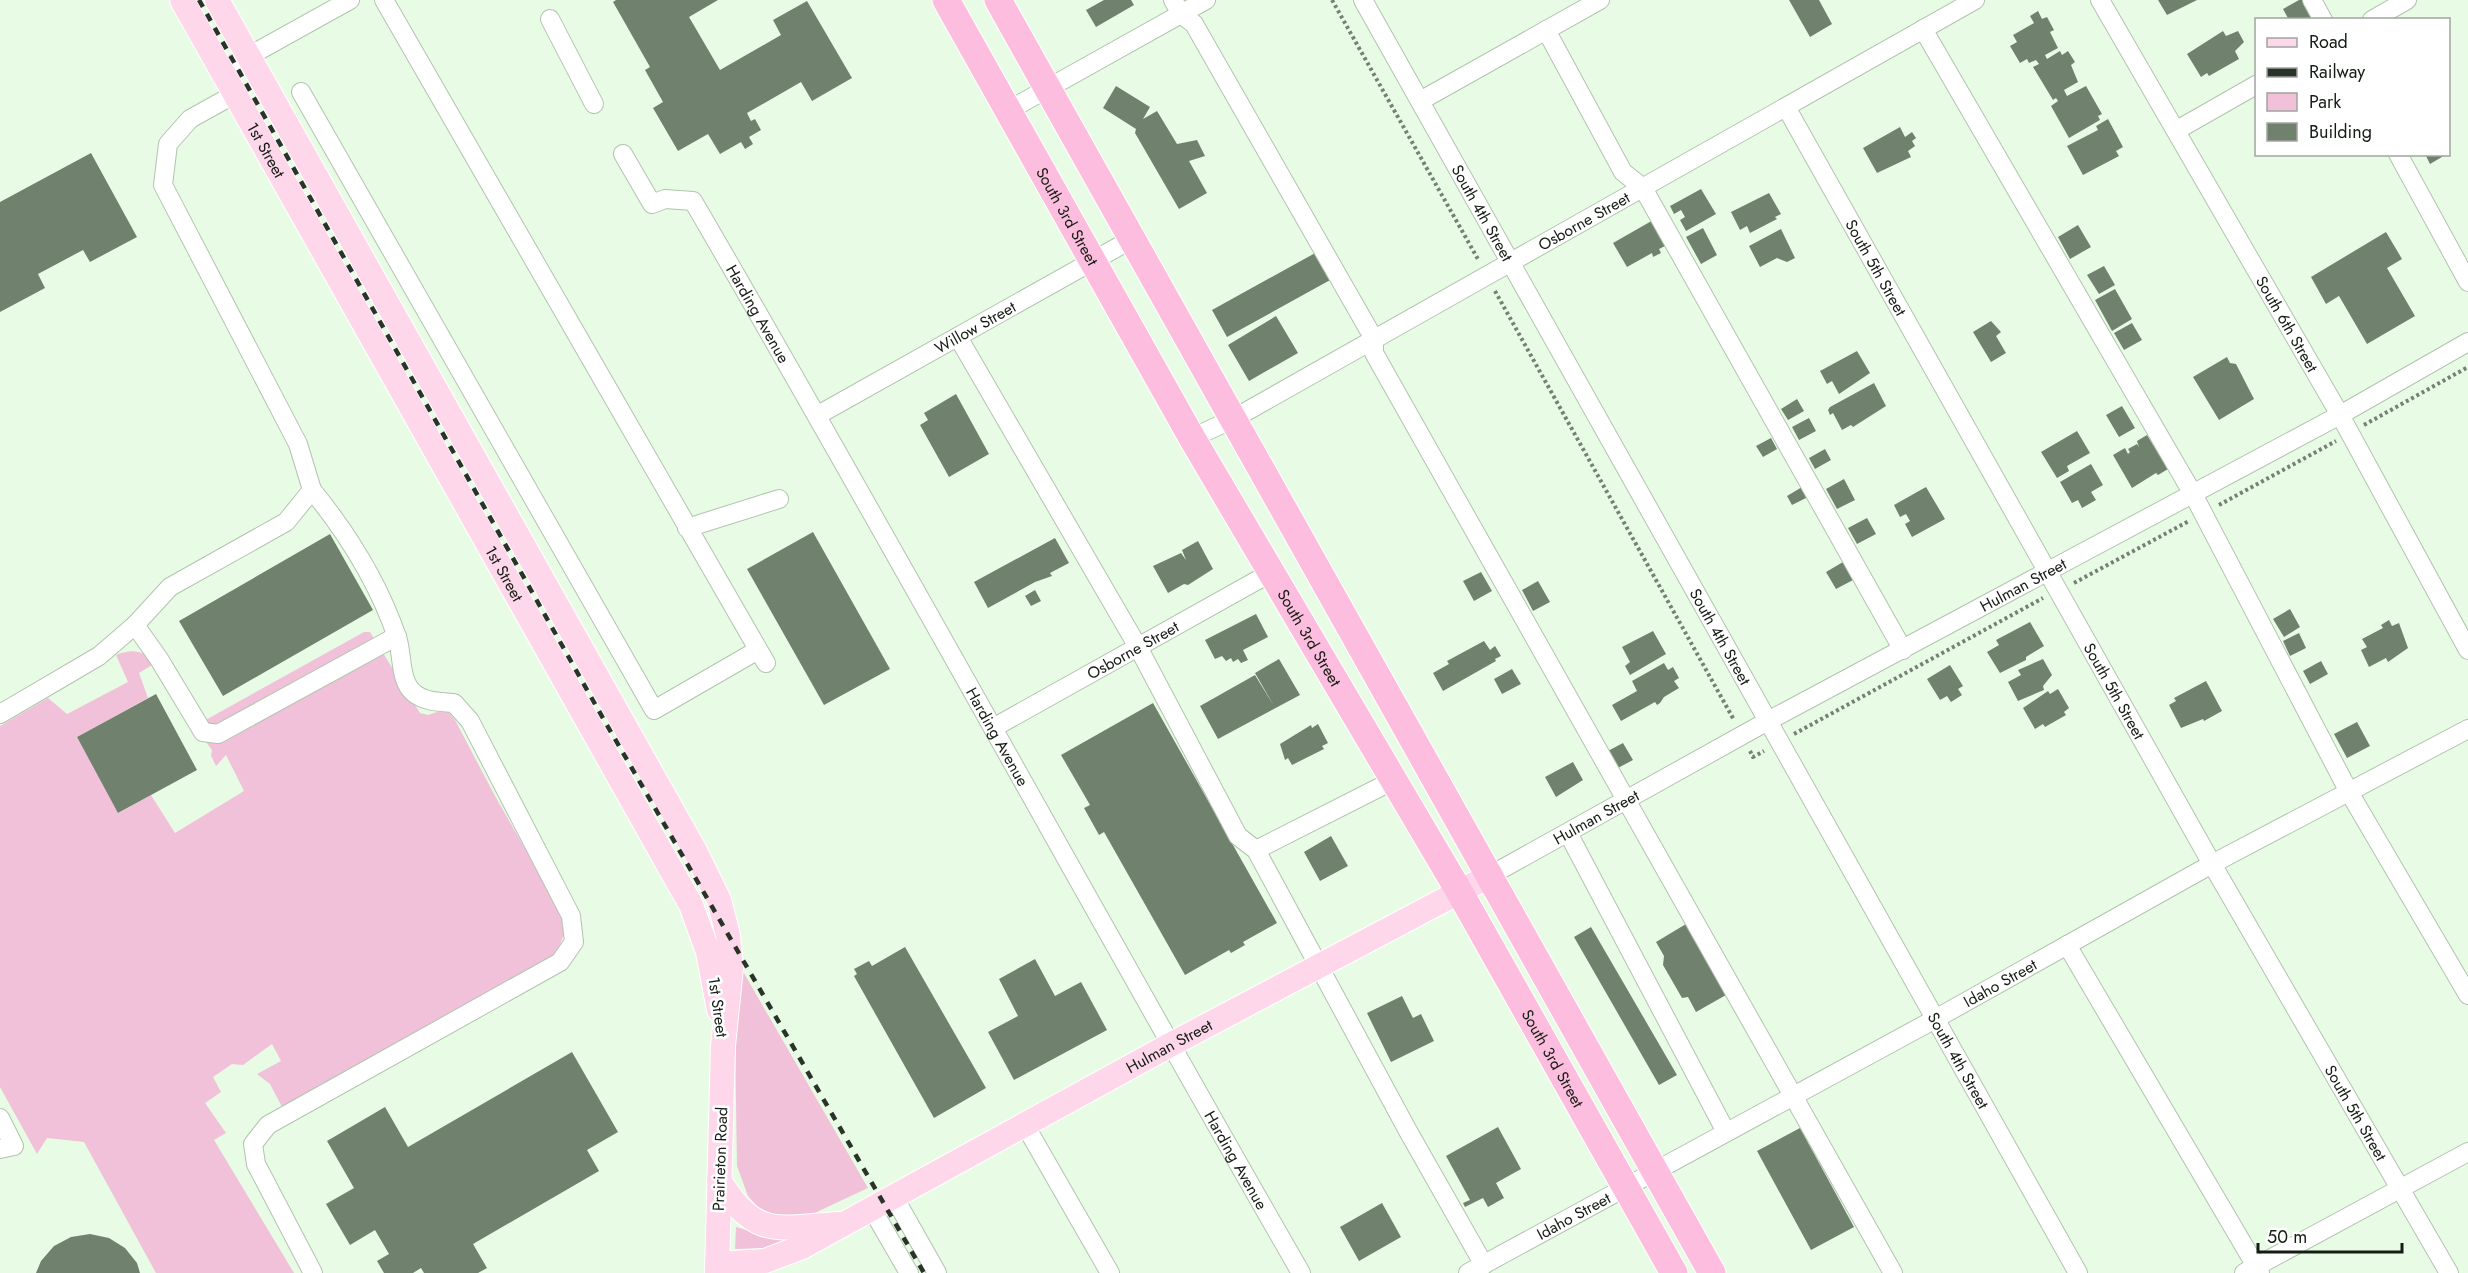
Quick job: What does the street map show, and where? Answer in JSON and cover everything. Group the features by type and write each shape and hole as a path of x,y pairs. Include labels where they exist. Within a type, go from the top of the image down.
{"highway":[{"name":"South 3rd Street","path":"946,0 1192,438 1460,891 1674,1273"},
{"name":"South 3rd Street","path":"998,0 1491,875 1712,1273"}],"main road":[{"name":"1st Street","path":"182,0 691,906 708,952 716,985 723,1046"},
{"name":"1st Street","path":"217,0 712,883 724,917 730,952 731,986 723,1046"},
{"name":"Hulman Street","path":"717,1268 781,1257 1170,1045 1491,875"},
{"name":"Prairieton Road","path":"717,1268 723,1046"},
{"path":"719,1180 743,1214 763,1225 792,1227 846,1223"}],"street":[{"path":"222,71 350,0"},
{"path":"301,92 654,710 762,657 384,0"},
{"path":"1009,110 1177,7 1206,0"},
{"name":"South 4th Street","path":"1363,0 1766,722 1937,1018 2078,1273"},
{"path":"1420,101 1600,0"},
{"name":"Osborne Street","path":"1192,438 1233,419 1975,0"},
{"name":"South 6th Street","path":"2100,0 2340,416 2468,650"},
{"path":"2312,0 2322,18"},
{"path":"2376,18 2407,0"},
{"path":"1177,7 1194,24 1374,339 1374,353 1893,1273"},
{"path":"550,19 594,104"},
{"path":"1923,29 2118,369 2193,494 2349,792 2468,995"},
{"path":"1546,30 1623,172 1643,188 1903,650"},
{"path":"2177,130 2255,86"},
{"path":"235,94 190,119 168,144 163,185 298,444 312,490 359,553 397,636 402,653 403,675 413,693 431,701 454,703 470,721 571,916 574,942 560,962 268,1125 263,1131 253,1144 256,1164 314,1273"},
{"name":"South 5th Street","path":"1786,107 2212,864 2449,1273"},
{"name":"Harding Avenue","path":"623,154 652,204 679,198 693,201 818,415 1170,1045 1301,1273"},
{"path":"2399,156 2468,282"},
{"name":"Willow Street","path":"818,415 1132,239"},
{"path":"958,337 1138,647 1238,836 1256,850 1476,1269"},
{"name":"Hulman Street","path":"1491,875 1766,722 2340,416 2468,342"},
{"path":"0,714 99,656 135,626 170,587 286,522 312,490"},
{"path":"687,528 778,499"},
{"name":"Osborne Street","path":"993,728 1272,572"},
{"path":"135,626 159,659 203,732 218,734 397,636"},
{"name":"Idaho Street","path":"1476,1269 1937,1018 2212,864 2468,729"},
{"path":"1256,850 1394,780"},
{"path":"1568,833 1726,1132"},
{"path":"2067,945 2253,1271 2468,1152"},
{"path":"0,1118 14,1146 0,1149"},
{"path":"1025,1125 1110,1273"},
{"path":"894,1197 937,1273"},
{"path":"872,1209 909,1273"}],"path":[{"path":"1332,0 1732,714 1753,757 2204,514 2468,368"}],"green space":[{"path":"364,632 370,632 420,713 428,715 446,709 455,720 495,796 565,918 565,931 556,956 283,1109 270,1084 257,1074 281,1061 272,1044 243,1065 232,1064 213,1077 221,1092 205,1103 226,1133 214,1140 294,1273 156,1273 84,1142 47,1138 37,1154 0,1087 0,726 48,698 67,714 128,682 116,655 133,651 152,658 157,662 139,673 148,698 77,737 119,813 151,795 175,833 244,791 226,755 216,766 211,756 212,750 203,738 202,722"},
{"path":"741,968 868,1188 806,1217 779,1217 758,1207 748,1196 737,1166 735,1041"},
{"path":"736,1227 765,1235 802,1234 767,1248 735,1249"}],"building":[{"path":"616,0 718,0 689,17 720,70 781,35 773,20 807,1 852,78 812,101 801,82 747,113 751,121 755,119 761,130 749,137 753,144 745,149 741,142 720,154 708,134 678,151 653,108 663,102 645,70 650,67 613,2"},
{"path":"1104,0 1131,0 1134,5 1096,27 1086,10"},
{"path":"1789,0 1819,0 1832,24 1810,37"},
{"path":"2158,0 2197,0 2167,15"},
{"path":"2302,0 2312,18 2288,18 2283,9"},
{"path":"2038,11 2042,19 2047,17 2054,30 2050,32 2058,48 2045,55 2047,59 2060,51 2062,55 2068,51 2075,62 2071,65 2078,82 2064,90 2067,96 2086,86 2102,114 2098,116 2100,120 2069,138 2051,106 2058,101 2056,98 2053,100 2033,67 2039,64 2036,60 2029,63 2027,59 2020,63 2010,46 2017,42 2013,35 2034,23 2030,16"},
{"path":"2223,31 2226,36 2238,31 2244,42 2235,51 2239,59 2209,76 2207,73 2201,77 2187,54"},
{"path":"1116,86 1150,107 1143,119 1157,111 1177,144 1197,140 1205,156 1189,161 1207,193 1179,209 1135,133 1136,129 1103,108"},
{"path":"2108,119 2123,147 2116,151 2119,156 2083,175 2067,146 2098,130 2096,126"},
{"path":"1900,127 1905,137 1912,132 1916,138 1912,141 1915,146 1908,151 1911,157 1877,173 1863,148"},
{"path":"91,153 137,237 90,262 83,250 38,274 45,288 0,312 0,202"},
{"path":"2426,156 2444,156 2430,164"},
{"path":"1701,189 1716,214 1686,231 1680,220 1685,217 1681,210 1674,214 1670,206"},
{"path":"1769,193 1781,214 1775,217 1777,219 1750,233 1747,226 1740,230 1731,212"},
{"path":"1655,219 1669,244 1659,249 1661,253 1653,257 1652,253 1627,267 1613,243"},
{"path":"2078,225 2091,247 2070,259 2058,237"},
{"path":"1703,228 1717,255 1701,264 1686,237"},
{"path":"1781,229 1795,258 1787,262 1777,258 1760,267 1749,246"},
{"path":"2386,232 2402,259 2387,268 2415,316 2367,344 2339,296 2326,304 2311,277"},
{"path":"1317,252 1332,279 1227,337 1212,310"},
{"path":"2104,266 2115,285 2099,294 2087,275"},
{"path":"2115,289 2132,319 2112,331 2095,300"},
{"path":"1276,316 1298,353 1249,381 1228,345"},
{"path":"1991,321 2001,332 1996,336 2006,353 1991,362 1973,332"},
{"path":"2132,323 2142,340 2124,350 2114,333"},
{"path":"1857,351 1870,373 1839,394 1832,381 1827,384 1820,371"},
{"path":"2227,357 2230,363 2236,364 2254,399 2219,420 2193,377"},
{"path":"1874,383 1886,406 1853,427 1851,425 1842,430 1833,413 1830,415 1828,410 1830,407"},
{"path":"956,394 989,454 949,477 920,425 928,420 924,413"},
{"path":"1797,399 1804,411 1788,420 1781,409"},
{"path":"2122,406 2135,428 2119,437 2106,415"},
{"path":"1809,418 1816,431 1799,440 1792,427"},
{"path":"2077,431 2090,453 2067,466 2069,471 2057,478 2041,452"},
{"path":"2147,435 2168,469 2158,475 2156,473 2132,488 2113,455 2125,448 2128,454 2130,452 2128,449 2137,444 2139,447 2137,441"},
{"path":"1771,438 1777,449 1763,457 1756,446"},
{"path":"1825,449 1831,460 1815,469 1809,458"},
{"path":"2091,464 2103,485 2091,492 2096,500 2082,508 2078,500 2072,503 2060,482"},
{"path":"1844,479 1855,500 1837,509 1826,489"},
{"path":"1802,487 1808,497 1792,505 1787,496"},
{"path":"1926,487 1945,519 1912,537 1905,524 1910,521 1906,514 1900,517 1894,505"},
{"path":"1867,518 1876,534 1857,544 1848,528"},
{"path":"813,532 890,669 824,705 747,569"},
{"path":"330,534 373,610 223,696 179,621"},
{"path":"1055,538 1069,563 1050,573 1052,576 1035,582 988,608 974,582"},
{"path":"1198,541 1213,569 1188,585 1184,584 1168,593 1153,566 1181,553 1186,560 1182,550"},
{"path":"1843,562 1853,580 1836,589 1826,572"},
{"path":"1481,572 1492,591 1474,601 1463,581"},
{"path":"1538,581 1550,602 1533,611 1522,590"},
{"path":"1035,590 1041,601 1031,606 1025,596"},
{"path":"2290,609 2300,627 2284,637 2273,619"},
{"path":"1256,614 1268,637 1243,650 1248,660 1241,663 1238,659 1233,662 1231,658 1226,661 1222,656 1215,659 1205,640"},
{"path":"2389,620 2392,626 2399,623 2408,648 2388,662 2386,658 2369,667 2361,650 2367,647 2362,639 2383,628 2381,625"},
{"path":"2030,622 2044,646 2026,657 2026,660 2000,673 1987,652 1999,645 1996,640"},
{"path":"1653,631 1666,654 1630,675 1625,666 1630,662 1622,647"},
{"path":"2299,633 2306,648 2290,656 2283,641"},
{"path":"1484,641 1490,650 1495,646 1501,656 1443,691 1433,673 1449,664 1447,661"},
{"path":"1279,659 1300,695 1218,739 1200,706 1255,675 1274,706 1255,673"},
{"path":"2043,659 2052,675 2043,686 2044,690 2018,701 2008,682 2021,675 2018,670"},
{"path":"2321,661 2328,674 2310,684 2303,671"},
{"path":"1664,663 1668,670 1673,667 1679,678 1674,681 1679,688 1664,697 1657,705 1655,702 1621,721 1612,705 1637,691 1632,681"},
{"path":"1950,665 1963,686 1958,689 1962,695 1951,702 1947,696 1940,700 1927,679"},
{"path":"1512,669 1521,684 1502,694 1494,679"},
{"path":"2206,681 2222,711 2204,721 2203,719 2181,728 2169,705 2176,701 2174,698"},
{"path":"2058,689 2069,708 2064,712 2066,715 2045,727 2043,724 2035,729 2023,708 2048,691 2050,694"},
{"path":"156,694 197,770 118,813 77,737"},
{"path":"1153,703 1277,923 1243,942 1245,945 1231,953 1229,950 1185,975 1104,832 1099,835 1084,808 1090,805 1061,755"},
{"path":"2357,722 2370,746 2347,758 2334,734"},
{"path":"1318,724 1328,743 1322,746 1324,749 1292,765 1288,758 1285,760 1280,744 1311,725 1312,728"},
{"path":"1623,743 1633,760 1616,769 1606,752"},
{"path":"1573,762 1583,780 1556,797 1545,777"},
{"path":"1331,836 1348,866 1320,881 1304,852"},
{"path":"1686,924 1726,995 1696,1012 1688,997 1682,998 1663,965 1664,956 1656,942"},
{"path":"1591,927 1677,1075 1659,1085 1574,937"},
{"path":"905,947 986,1088 934,1118 854,976 857,974 854,969 869,961 872,966"},
{"path":"1035,959 1055,996 1081,982 1107,1030 1014,1080 988,1032 1018,1016 999,979"},
{"path":"1402,996 1413,1018 1421,1014 1434,1041 1391,1062 1367,1013"},
{"path":"572,1052 618,1132 587,1150 599,1171 473,1244 487,1268 478,1273 424,1273 421,1268 413,1273 384,1273 377,1261 389,1254 375,1230 350,1245 326,1204 354,1188 327,1141 385,1107 408,1147"},
{"path":"1498,1127 1521,1169 1496,1183 1504,1198 1488,1207 1483,1198 1465,1207 1463,1203 1470,1200 1446,1156"},
{"path":"1800,1128 1854,1227 1811,1250 1757,1151"},
{"path":"1382,1203 1401,1237 1359,1261 1340,1227"},
{"path":"90,1234 109,1238 125,1248 137,1263 140,1273 36,1273 41,1261 54,1246 71,1237"}],"railway":[{"path":"199,0 604,720 924,1273"}]}
